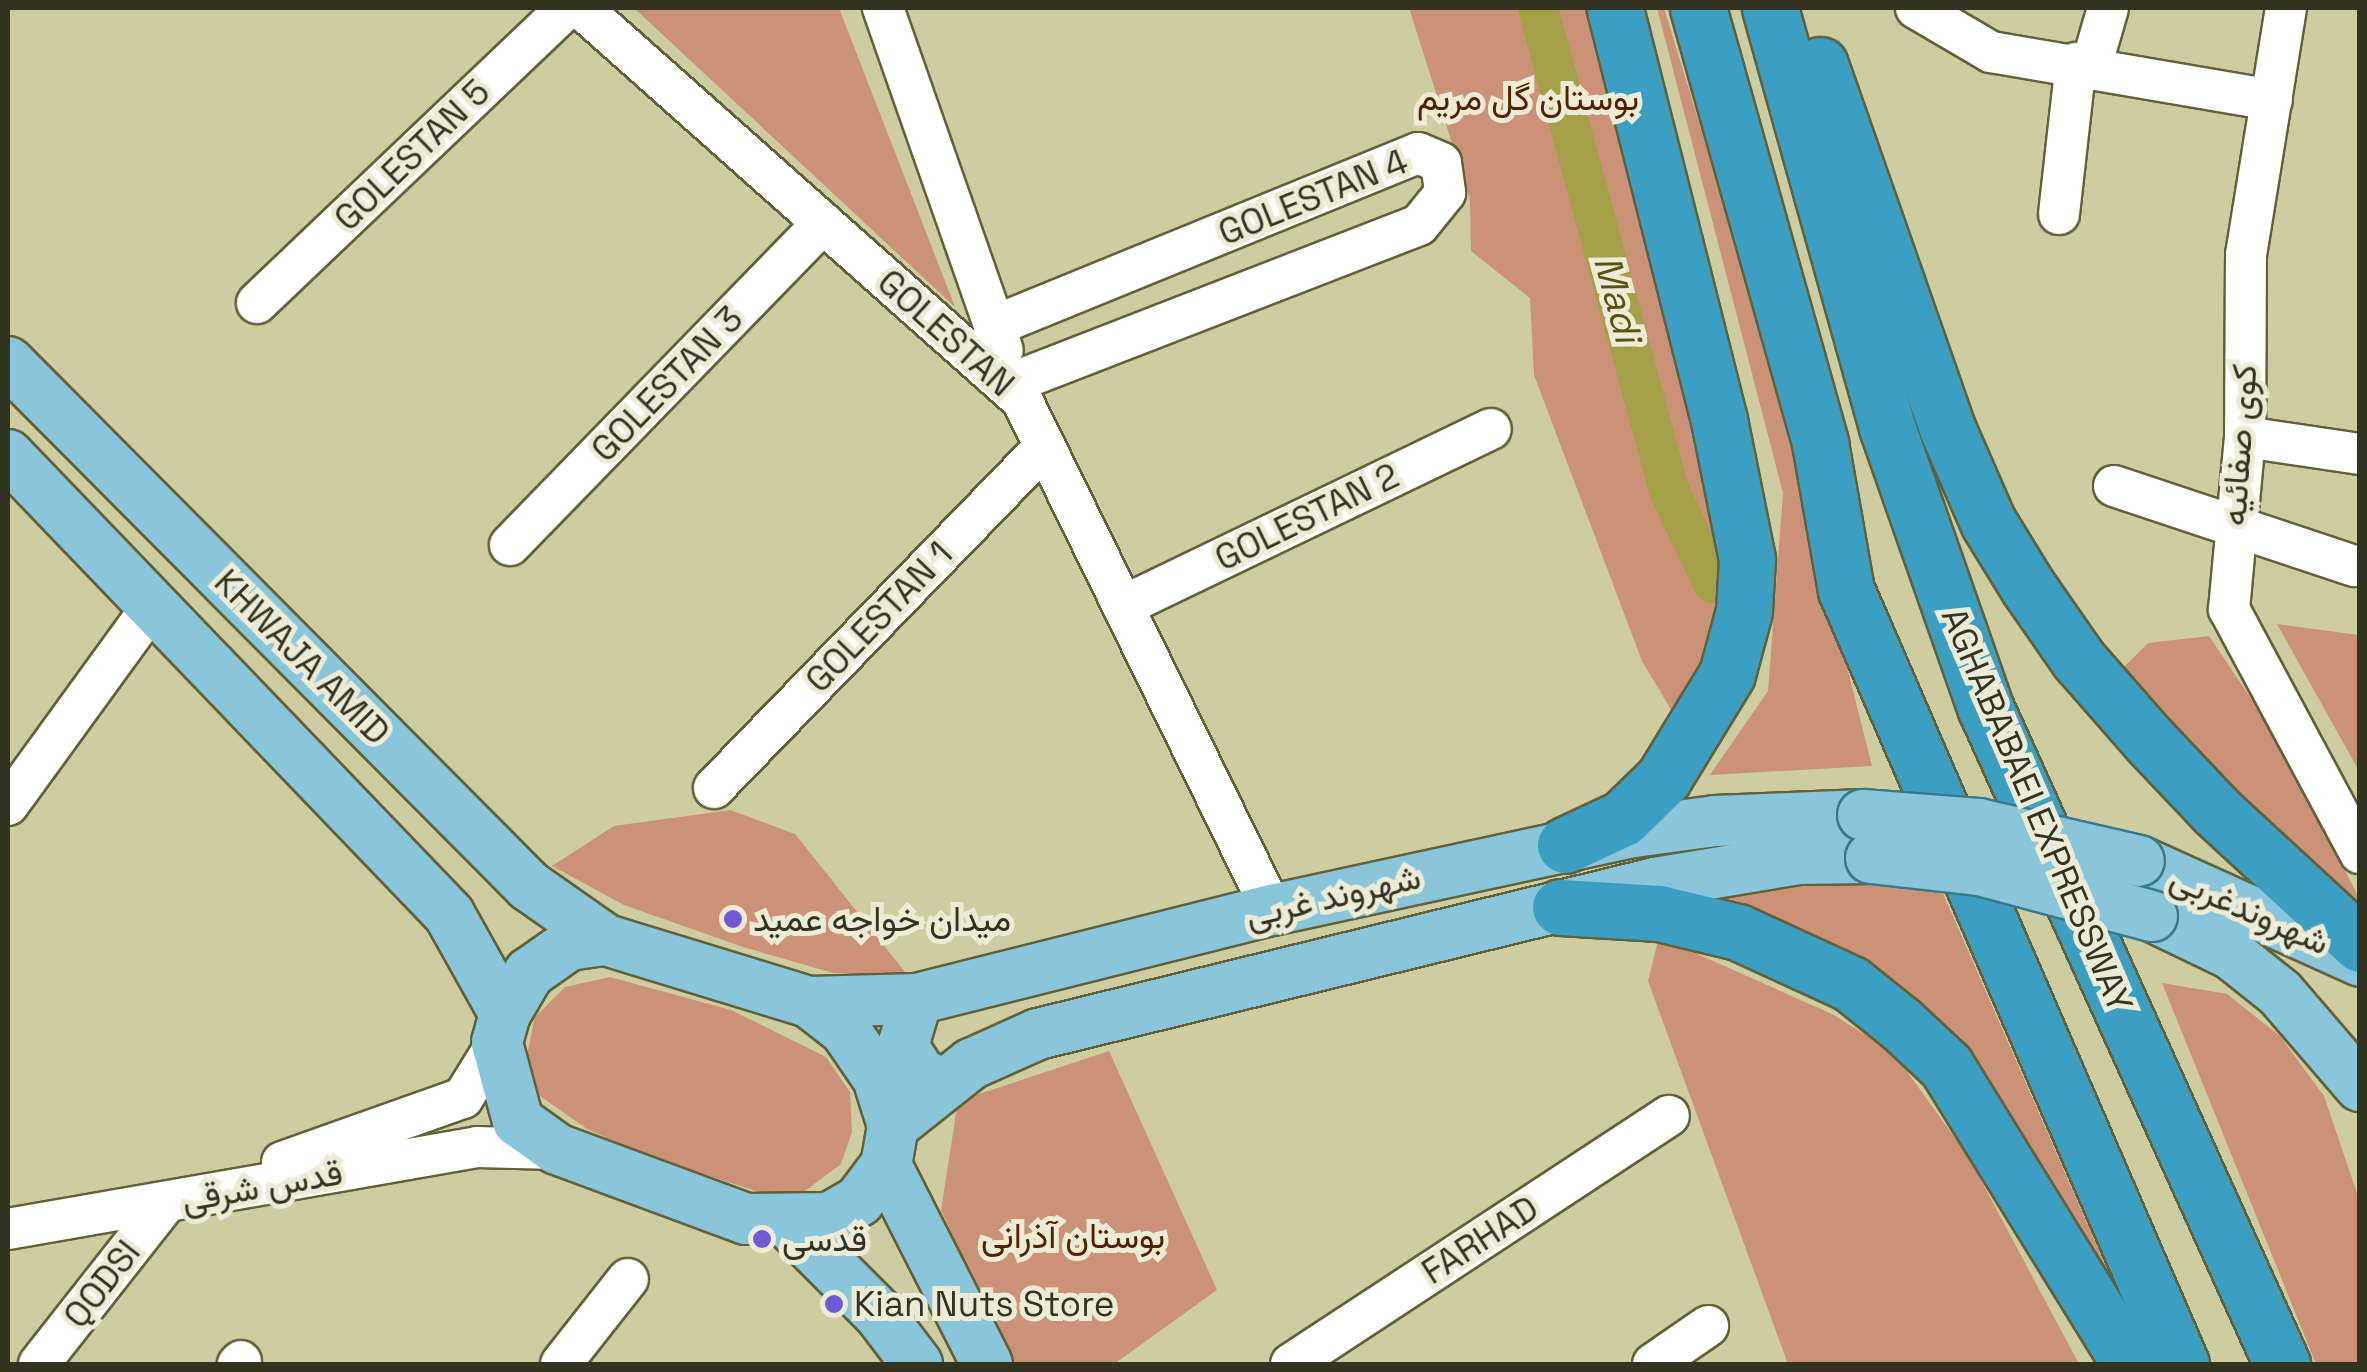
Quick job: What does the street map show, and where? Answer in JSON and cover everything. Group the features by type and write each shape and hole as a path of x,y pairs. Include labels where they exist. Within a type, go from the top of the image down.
{"highway":[{"path":"1565,846 1623,818 1663,779 1726,674 1744,611 1747,560 1718,420 1616,8"},
{"path":"1698,8 1820,443 1846,590 2181,1364"},
{"name":"AGHABABAEI EXPRESSWAY","path":"1770,8 1887,427 1986,709 2282,1364"},
{"path":"1798,8 1948,428 1988,522 2078,659 2113,699 2216,812 2360,944"},
{"path":"1560,907 1658,913 1738,932 1851,984 1901,1024 1946,1066 2130,1364"}],"main road":[{"name":"KHWAJA AMID","path":"8,362 511,866 556,908 606,940"},
{"name":"KHWAJA AMID","path":"8,454 449,914 501,1028"},
{"name":"شهروند غربی","path":"809,1002 916,999 1272,910 1565,846 1715,821 1867,837"},
{"name":"شهروندغربی","path":"1867,837 1979,824 2139,861 2360,961"},
{"name":"شهروند غربی","path":"889,1146 942,1085 971,1064 1038,1034 1867,837"},
{"name":"شهروندغربی","path":"1867,837 2152,916 2231,954 2280,993 2360,1086"},
{"path":"449,914 487,916 502,906 511,866"},
{"path":"889,1146 859,1201 829,1218 788,1223 746,1219 557,1150 518,1121 501,1028 529,973 568,945 606,940 809,1002 845,1030 867,1062 889,1146 946,1288 987,1364"},
{"path":"916,999 903,1046 919,1072 942,1085"},
{"path":"788,1223 880,1314 917,1364"},
{"path":"880,1314 882,1284 906,1267 922,1268 946,1288"}],"street":[{"name":"GOLESTAN 5","path":"257,303 567,8"},
{"name":"GOLESTAN","path":"581,8 1018,391 1272,910"},
{"path":"883,8 1018,391"},
{"path":"1916,8 1957,20 1990,52 2272,100"},
{"path":"2060,214 2084,65 2108,8"},
{"name":"کوی صفائیه","path":"2286,8 2246,254 2245,437 2230,609 2360,853"},
{"name":"GOLESTAN 4","path":"994,326 1418,153 1441,163 1445,193 1419,225 1018,391"},
{"name":"GOLESTAN 3","path":"510,545 823,223"},
{"name":"GOLESTAN 2","path":"1123,606 1491,429"},
{"path":"2245,437 2360,454"},
{"name":"GOLESTAN 1","path":"714,788 1045,447"},
{"path":"2114,486 2234,531 2354,566"},
{"path":"8,805 154,604"},
{"name":"قدس شرقی","path":"164,1204 463,1098 501,1028"},
{"name":"FARHAD","path":"1292,1364 1669,1116"},
{"name":"قدس شرقی","path":"164,1204 477,1148 557,1150"},
{"path":"8,1229 164,1204"},
{"name":"QODSI","path":"39,1364 164,1204"},
{"path":"561,1364 628,1279"},
{"path":"1652,1364 1708,1326"}],"green space":[{"path":"634,8 839,8 955,307"},
{"name":"بوستان گل مریم","path":"1409,8 1593,8 1718,508 1721,637 1676,718 1642,661 1534,375 1530,298 1471,251 1470,200"},
{"path":"1657,8 1664,8 1760,322 1872,766 1710,775 1768,691 1783,493"},
{"path":"2277,624 2359,635 2359,771"},
{"path":"2209,636 2273,731 2359,898 2359,916 2117,674 2148,643"},
{"path":"730,810 795,834 909,977 833,973 743,947 624,905 552,866 614,826"},
{"path":"1836,868 1938,882 2128,1317 1961,1066 1701,899"},
{"path":"1659,937 1832,1014 1893,1052 1968,1156 2079,1364 1788,1364 1648,981"},
{"path":"610,977 731,1010 826,1057 850,1092 852,1132 841,1164 797,1197 768,1195 648,1156 587,1129 540,1096 526,1060 535,1017 565,987"},
{"path":"2162,983 2227,994 2280,1036 2324,1096 2359,1199 2359,1364 2316,1364"},
{"name":"بوستان آذرانی","path":"1109,1051 1217,1290 1114,1364 1011,1364 941,1210 958,1101"}],"waterway":[{"name":"Madi","path":"1538,8 1668,488 1713,583"}],"place":[{"name":"میدان خواجه عمید","path":"733,919"},
{"name":"قدسی","path":"762,1239"},
{"name":"Kian Nuts Store","path":"834,1304"}]}
